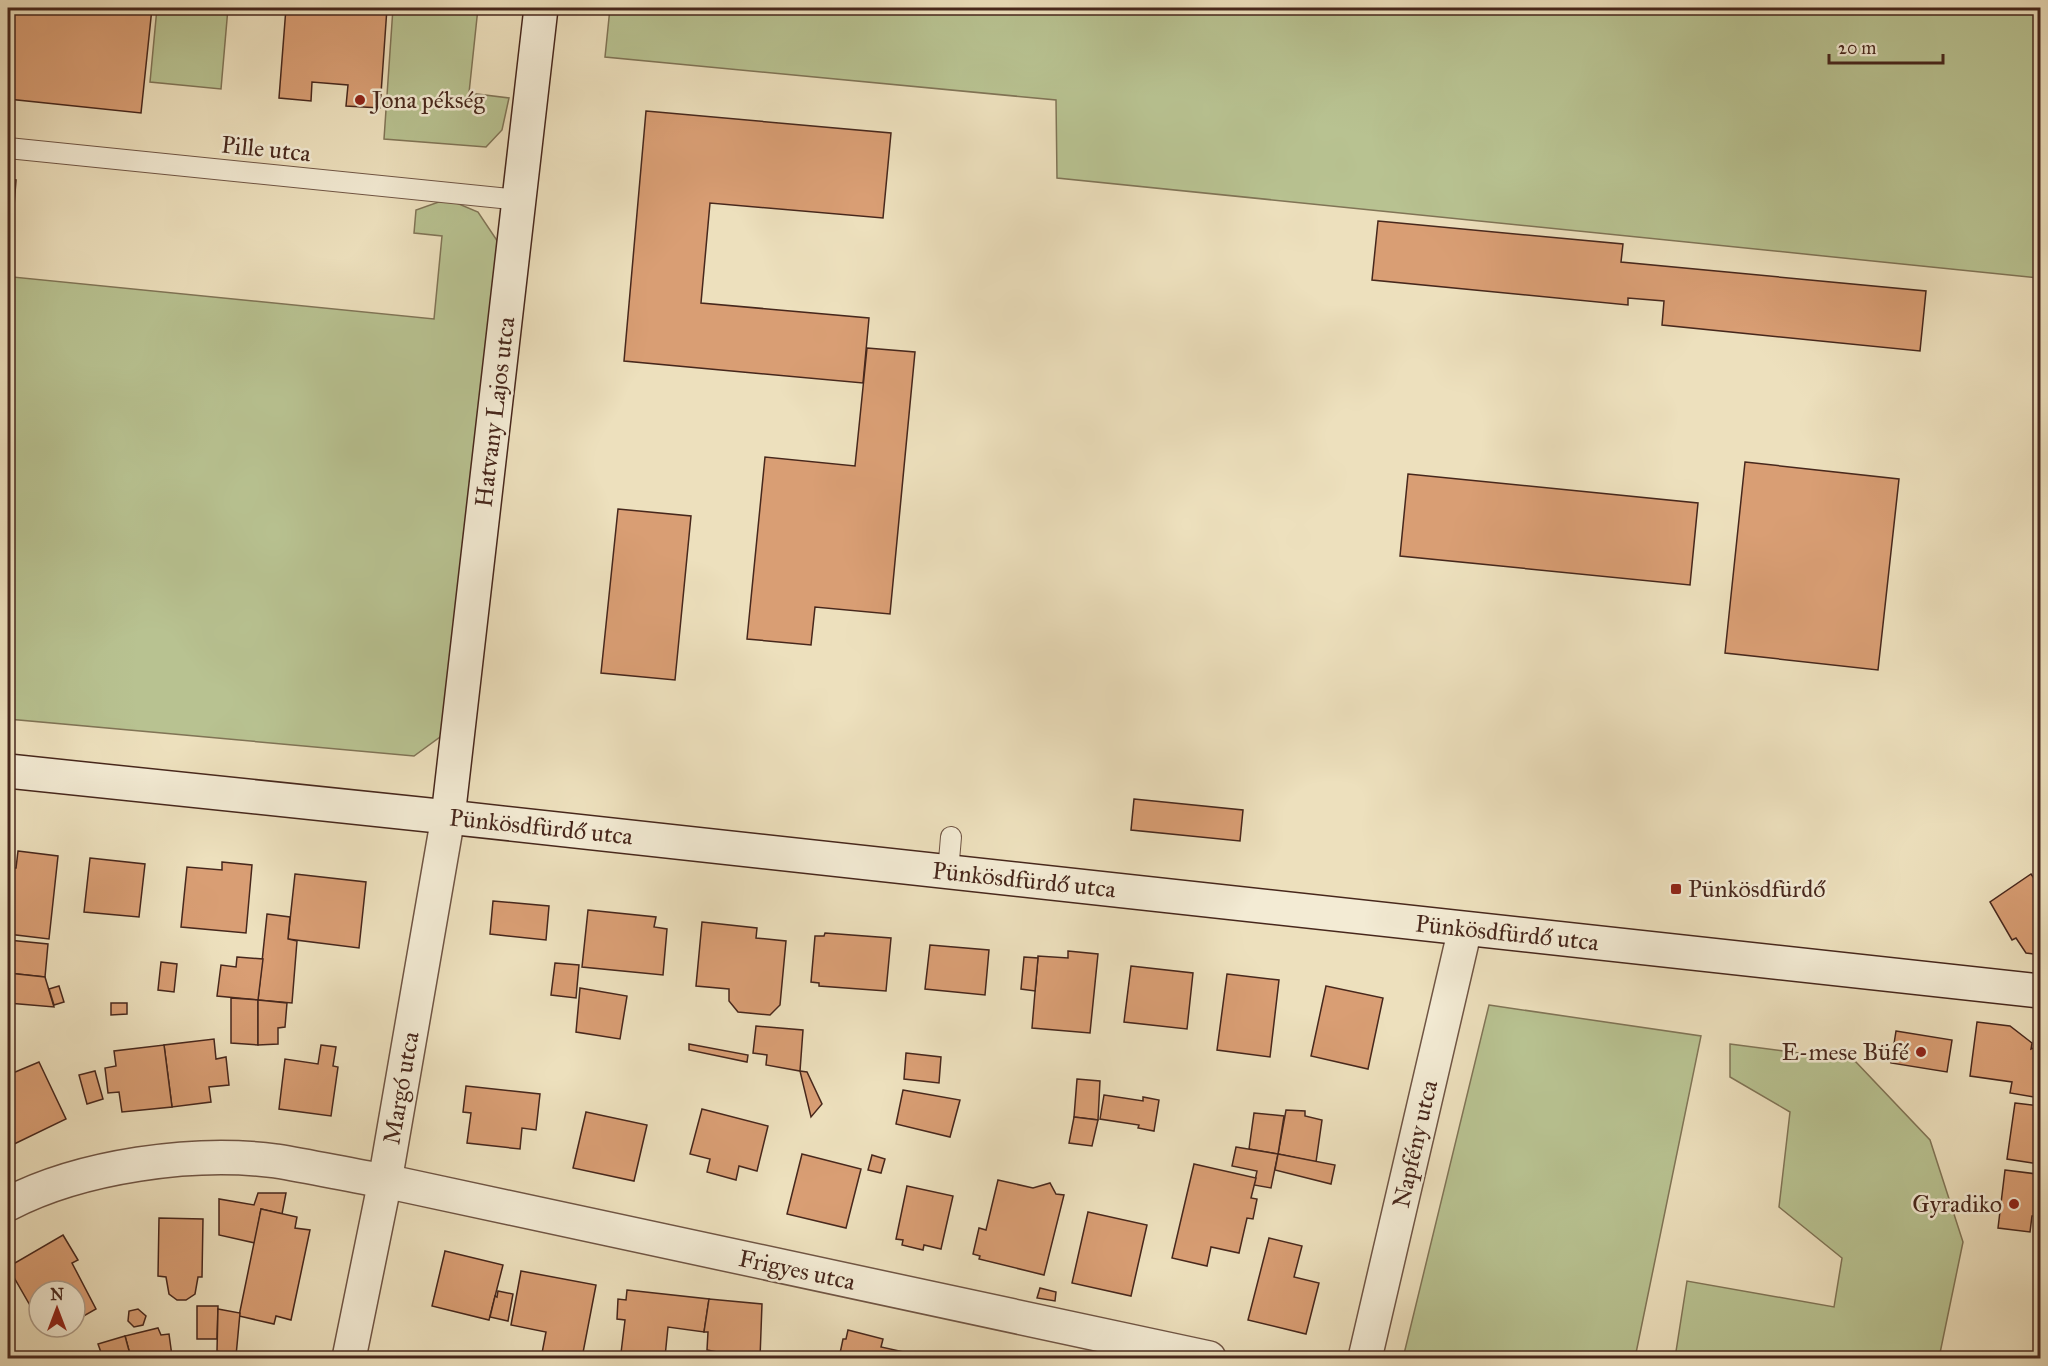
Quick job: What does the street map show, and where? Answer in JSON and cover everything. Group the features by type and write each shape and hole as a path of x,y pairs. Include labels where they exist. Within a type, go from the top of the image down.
{"street":[{"name":"Hatvany Lajos utca","path":"448,817 541,8"},
{"name":"Pünkösdfürdő utca","path":"8,771 2040,991"},
{"name":"Margó utca","path":"349,1359 385,1181 448,817"},
{"name":"Napfény utca","path":"1365,1359 1465,929"},
{"name":"Frigyes utca","path":"8,1204 33,1191 91,1174 200,1157 275,1161 385,1181 1209,1359"}],"lane":[{"name":"Pille utca","path":"8,147 520,200"},
{"path":"948,872 951,837"}],"green space":[{"path":"157,8 228,8 221,89 150,82"},
{"path":"393,8 478,8 469,93 509,98 502,130 486,147 384,139"},
{"path":"610,8 2040,8 2040,278 1057,178 1056,100 605,57"},
{"path":"447,199 478,212 500,245 444,734 414,756 8,719 8,341 13,277 434,319 442,236 414,233 416,210"},
{"path":"1489,1005 1701,1036 1635,1358 1403,1358"},
{"path":"1730,1044 1854,1060 1930,1140 1963,1242 1939,1358 1675,1358 1687,1281 1834,1307 1842,1258 1779,1207 1790,1112 1730,1077"}],"building":[{"path":"8,8 152,8 141,113 8,99"},
{"path":"286,8 387,8 380,108 346,106 348,85 312,82 311,101 279,98"},
{"path":"646,111 891,133 883,218 710,203 701,303 869,318 863,383 624,361"},
{"path":"8,179 16,180 8,286"},
{"path":"1378,221 1623,244 1621,262 1926,291 1920,351 1662,325 1664,301 1628,298 1628,305 1372,280"},
{"path":"867,348 915,352 890,614 815,607 811,645 747,639 765,457 855,466"},
{"path":"1745,462 1899,479 1878,670 1725,653"},
{"path":"1408,474 1698,503 1690,585 1400,556"},
{"path":"618,509 691,516 675,680 601,673"},
{"path":"1134,799 1243,810 1240,841 1131,830"},
{"path":"18,851 58,856 49,939 8,934 8,868 16,868"},
{"path":"90,858 145,864 139,917 84,912"},
{"path":"222,862 252,865 246,933 181,927 187,867 222,870"},
{"path":"295,874 366,882 359,948 288,939"},
{"path":"2031,874 2040,887 2040,950 2034,954 2026,953 2016,938 2012,940 1990,902"},
{"path":"493,901 549,906 546,940 490,934"},
{"path":"588,910 656,917 654,927 667,929 663,975 582,967"},
{"path":"267,914 290,917 288,939 297,941 292,1003 258,1000"},
{"path":"702,922 757,928 756,938 786,941 780,1005 770,1015 738,1012 729,1001 729,989 696,986"},
{"path":"825,933 891,938 886,991 819,986 819,983 811,982 815,936 824,936"},
{"path":"8,940 48,944 45,977 8,973"},
{"path":"930,945 989,950 985,995 925,989"},
{"path":"1068,951 1098,954 1090,1033 1032,1028 1038,956 1068,958"},
{"path":"237,957 263,959 258,1000 217,996 221,965 236,967"},
{"path":"1024,957 1038,958 1035,991 1021,989"},
{"path":"161,962 177,964 174,992 158,990"},
{"path":"555,963 579,965 576,998 551,995"},
{"path":"1131,966 1193,973 1187,1029 1124,1022"},
{"path":"8,973 45,977 54,1007 8,1003"},
{"path":"1227,974 1279,980 1270,1057 1217,1050"},
{"path":"59,986 64,1002 54,1005 49,989"},
{"path":"1326,986 1383,998 1368,1069 1311,1056"},
{"path":"580,988 627,996 620,1039 576,1032"},
{"path":"231,998 258,1000 258,1045 231,1043"},
{"path":"258,1000 287,1003 285,1027 278,1028 278,1044 258,1045"},
{"path":"111,1003 127,1003 127,1014 111,1015"},
{"path":"1977,1022 2010,1026 2032,1043 2031,1049 2036,1047 2040,1052 2040,1098 2010,1093 2012,1082 1970,1076"},
{"path":"756,1026 803,1030 800,1071 766,1065 767,1055 753,1053"},
{"name":"E-mese Büfé","path":"1896,1031 1952,1040 1947,1072 1891,1063"},
{"path":"214,1039 216,1059 226,1057 229,1085 209,1087 211,1102 172,1107 164,1045"},
{"path":"689,1044 748,1055 747,1062 689,1050"},
{"path":"164,1045 172,1107 122,1112 119,1092 108,1093 105,1068 116,1066 114,1051"},
{"path":"321,1045 336,1047 333,1066 338,1067 331,1116 279,1109 285,1059 318,1064"},
{"path":"906,1053 941,1057 939,1083 904,1079"},
{"path":"39,1062 66,1119 8,1147 8,1075"},
{"path":"95,1071 103,1099 87,1104 79,1075"},
{"path":"800,1071 807,1072 822,1104 811,1117"},
{"path":"1077,1079 1100,1081 1098,1120 1074,1117"},
{"path":"466,1086 540,1094 536,1130 522,1128 520,1149 467,1143 471,1113 463,1112"},
{"path":"903,1090 960,1100 950,1137 896,1124"},
{"path":"1104,1095 1143,1101 1143,1097 1159,1100 1154,1131 1138,1128 1139,1125 1100,1119"},
{"path":"2015,1103 2040,1106 2039,1164 2007,1159"},
{"path":"702,1109 768,1126 757,1171 739,1166 736,1180 707,1172 710,1159 690,1154"},
{"path":"1286,1110 1305,1111 1305,1116 1322,1120 1316,1162 1278,1154"},
{"path":"586,1112 647,1125 634,1181 573,1168"},
{"path":"1254,1113 1284,1116 1278,1154 1249,1149"},
{"path":"1074,1117 1098,1120 1092,1146 1069,1143"},
{"path":"1236,1147 1278,1154 1271,1188 1254,1185 1257,1171 1232,1166"},
{"path":"802,1154 861,1169 846,1228 787,1214"},
{"path":"1278,1154 1335,1165 1331,1184 1275,1170"},
{"path":"872,1155 885,1159 881,1173 868,1170"},
{"path":"1194,1164 1256,1178 1251,1198 1257,1199 1253,1219 1247,1218 1239,1253 1211,1247 1207,1266 1172,1258"},
{"path":"2005,1170 2037,1174 2034,1194 2040,1195 2038,1216 2032,1216 2030,1232 1998,1228"},
{"path":"998,1180 1033,1188 1050,1183 1056,1194 1064,1195 1044,1275 979,1259 980,1256 973,1254 979,1228 986,1230"},
{"path":"907,1186 953,1196 941,1249 924,1245 923,1250 902,1245 903,1240 896,1239"},
{"path":"258,1193 286,1193 282,1214 261,1209 255,1243 219,1235 219,1199 254,1205"},
{"path":"261,1209 297,1217 295,1228 310,1230 291,1320 276,1316 274,1324 239,1316"},
{"path":"1088,1212 1147,1225 1131,1296 1072,1283"},
{"path":"159,1218 203,1219 202,1277 198,1277 195,1294 186,1300 177,1300 169,1294 166,1277 158,1276"},
{"path":"63,1235 78,1260 72,1263 80,1279 27,1279 27,1300 8,1267"},
{"path":"1269,1238 1302,1246 1294,1277 1319,1283 1306,1334 1248,1320"},
{"path":"445,1251 503,1265 489,1320 432,1306"},
{"path":"521,1271 596,1285 582,1358 542,1353 546,1332 511,1325"},
{"path":"1040,1288 1056,1292 1055,1301 1037,1298"},
{"path":"627,1290 709,1299 704,1332 668,1327 665,1357 621,1353 625,1320 617,1319 618,1299 626,1300"},
{"path":"498,1291 513,1294 508,1321 490,1317"},
{"path":"87,1292 96,1309 87,1314"},
{"path":"709,1299 762,1304 760,1358 722,1358 723,1353 707,1350 708,1332 704,1332"},
{"path":"197,1306 218,1306 217,1339 197,1339"},
{"path":"138,1309 146,1316 143,1325 134,1327 128,1321 129,1311"},
{"path":"218,1309 240,1313 236,1356 217,1351"},
{"path":"158,1328 161,1335 169,1334 172,1356 131,1358 125,1336"},
{"path":"848,1330 883,1339 881,1347 904,1352 902,1358 839,1358 843,1339 846,1339"},
{"path":"125,1336 131,1358 103,1358 98,1344"},
{"path":"8,1339 13,1346 8,1351"},
{"path":"181,1354 181,1358 153,1358"}],"place":[{"name":"Jona pékség","path":"360,100"},
{"name":"Pünkösdfürdő","path":"1676,889"},
{"name":"E-mese Büfé","path":"1921,1052"},
{"name":"Gyradiko","path":"2014,1204"}]}
